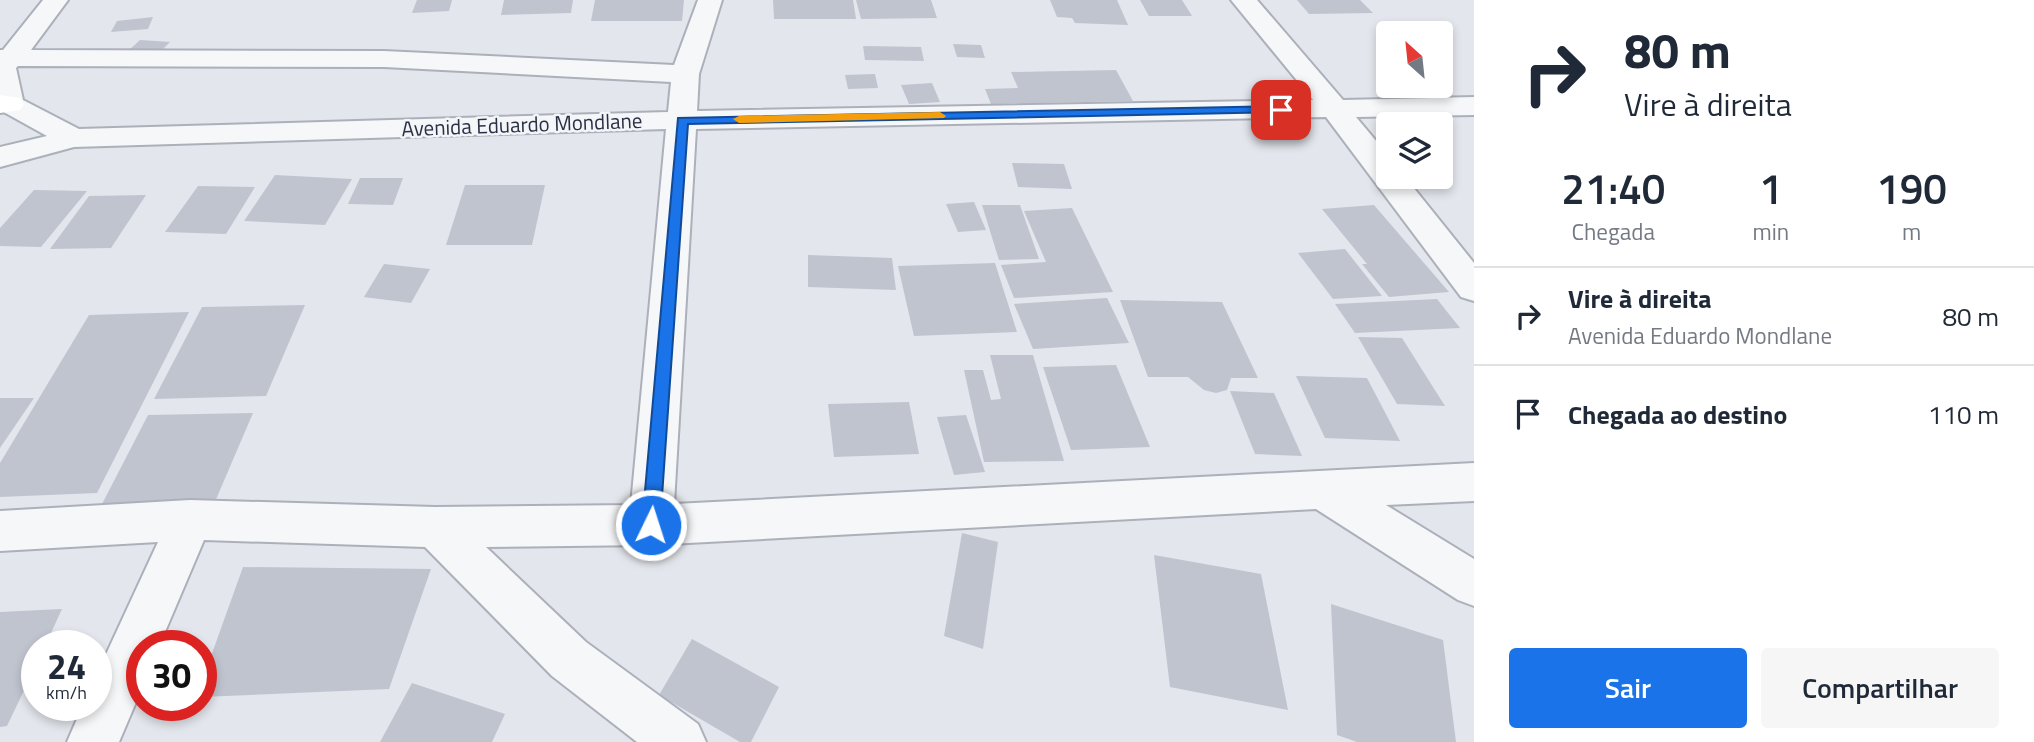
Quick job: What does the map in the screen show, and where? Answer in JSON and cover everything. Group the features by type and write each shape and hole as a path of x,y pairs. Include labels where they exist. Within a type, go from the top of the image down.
{"street":[{"path":"5,104 3,63 56,0"},
{"path":"651,525 685,74 710,0"},
{"path":"1243,0 1376,161"},
{"path":"3,63 384,59 685,74"},
{"name":"Avenida Eduardo Mondlane","path":"5,104 74,138"},
{"name":"Avenida Eduardo Mondlane","path":"0,157 74,138 682,120 1474,106"},
{"path":"1398,189 1474,288"},
{"path":"0,531 190,520 435,527 651,525 1474,482"},
{"path":"1321,489 1474,584"},
{"path":"93,742 190,520"},
{"path":"435,527 569,659 680,742"}],"building":[{"path":"417,0 452,0 449,11 412,13"},
{"path":"504,0 573,0 571,13 501,15"},
{"path":"595,0 684,0 682,21 591,21"},
{"path":"773,0 853,0 856,19 774,19"},
{"path":"856,0 931,0 937,18 861,19"},
{"path":"1050,0 1117,0 1128,25 1075,23 1072,18 1057,17"},
{"path":"1140,0 1182,0 1192,16 1149,16"},
{"path":"1297,0 1360,0 1373,13 1309,14"},
{"path":"153,17 148,29 111,32 117,21"},
{"path":"140,40 170,42 157,55 126,53"},
{"path":"953,44 981,45 985,58 957,57"},
{"path":"863,46 921,47 924,61 865,60"},
{"path":"1116,70 1133,101 991,104 985,89 1018,88 1011,72"},
{"path":"875,74 878,88 848,89 845,75"},
{"path":"932,83 940,102 909,104 901,85"},
{"path":"1012,163 1064,164 1072,189 1018,187"},
{"path":"275,175 352,179 325,225 244,221"},
{"path":"360,178 403,178 393,205 348,204"},
{"path":"465,185 545,185 532,245 446,245"},
{"path":"198,186 255,187 226,234 165,232"},
{"path":"34,190 87,191 41,247 0,246 0,228"},
{"path":"146,195 111,248 50,249 89,196"},
{"path":"974,202 986,230 958,232 946,204"},
{"path":"982,205 1020,205 1039,259 999,260"},
{"path":"1374,205 1449,292 1389,297 1362,264 1367,264 1322,209"},
{"path":"1072,208 1113,292 1014,298 1001,265 1046,262 1024,211"},
{"path":"1345,249 1382,296 1333,299 1298,253"},
{"path":"808,255 892,258 896,290 808,287"},
{"path":"995,263 1017,332 914,336 898,266"},
{"path":"384,264 430,269 411,303 364,297"},
{"path":"1107,298 1129,343 1033,349 1014,304"},
{"path":"1437,299 1460,328 1355,333 1335,304"},
{"path":"1120,300 1222,302 1258,378 1231,378 1227,390 1216,393 1204,390 1188,377 1148,377"},
{"path":"305,305 266,396 154,399 202,307"},
{"path":"189,312 97,493 0,497 0,463 89,315"},
{"path":"1358,337 1402,338 1445,406 1397,404"},
{"path":"990,355 1033,355 1064,461 984,462 964,370 983,370 991,400 1001,399"},
{"path":"1116,365 1150,447 1071,450 1043,367"},
{"path":"1296,376 1367,378 1400,441 1325,438"},
{"path":"1230,391 1274,393 1302,456 1255,454"},
{"path":"0,398 34,398 0,448"},
{"path":"909,402 919,454 834,457 828,404"},
{"path":"253,413 214,504 101,506 148,415"},
{"path":"966,415 985,472 954,475 937,417"},
{"path":"962,533 998,542 983,649 944,636"},
{"path":"1154,555 1261,574 1288,710 1170,687"},
{"path":"243,567 431,569 389,689 217,696 217,639"},
{"path":"1331,604 1443,640 1456,742 1357,742 1337,735"},
{"path":"62,609 52,630 21,630 21,697 7,726 0,727 0,612"},
{"path":"692,639 779,687 751,742 740,742 659,695"},
{"path":"412,683 505,714 492,742 380,742"}],"slow traffic":[{"path":"739,119 940,116"}],"route":[{"path":"651,525 682,120 1281,110"}]}
